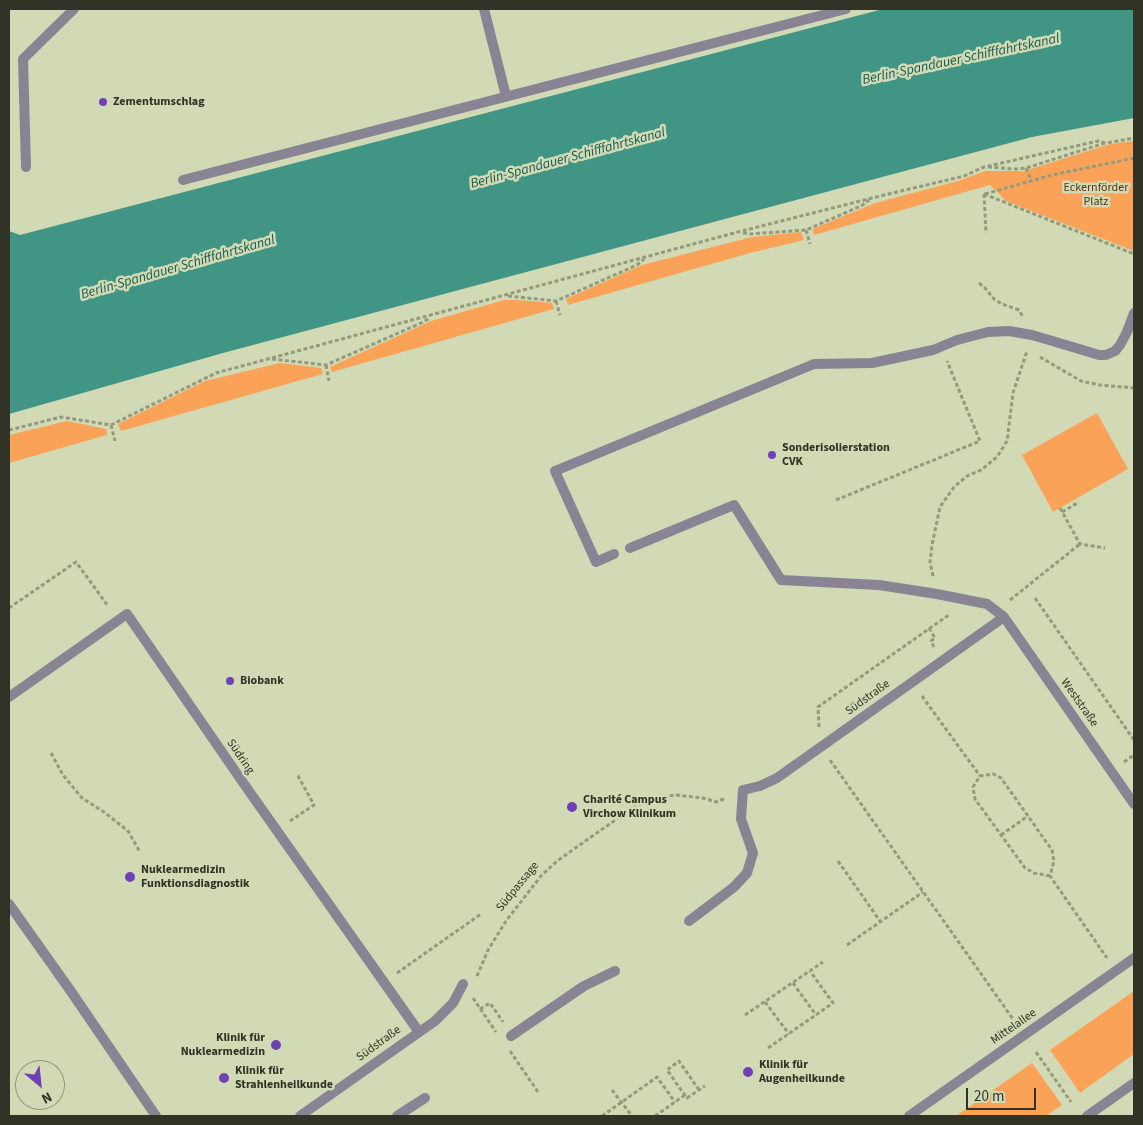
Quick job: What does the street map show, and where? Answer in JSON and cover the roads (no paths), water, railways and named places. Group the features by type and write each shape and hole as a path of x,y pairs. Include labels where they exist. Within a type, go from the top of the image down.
{"lane":[{"path":"26,167 23,59 74,9"},
{"path":"484,9 506,96"},
{"path":"183,180 846,9"},
{"path":"614,554 596,562 555,471 814,364 872,363 933,350 957,340 988,332 1009,331 1032,335 1086,352 1106,355 1115,352 1120,345 1134,313"},
{"path":"630,548 734,505 781,580 879,585 937,594 987,604 1000,614"},
{"name":"Südring","path":"9,697 127,614 418,1032"},
{"name":"Südstraße","path":"689,921 734,887 747,873 753,853 741,819 743,790 760,786 777,778 912,682 1000,614"},
{"name":"Weststraße","path":"1000,614 1134,804"},
{"path":"9,904 156,1116"},
{"name":"Mittelallee","path":"909,1116 1134,958"},
{"path":"511,1036 584,986 615,971"},
{"name":"Südstraße","path":"300,1116 435,1020 453,1003 468,984"},
{"path":"1087,1116 1134,1083"},
{"path":"397,1116 425,1098"}],"water":[{"name":"Berlin-Spandauer Schifffahrtskanal","path":"883,9 1134,9 1134,118 1032,137 223,353 9,414 9,231 20,235"}],"place":[{"name":"Zementumschlag","path":"103,102"},
{"name":"Sonderisolierstation CVK","path":"772,455"},
{"name":"Biobank","path":"230,681"},
{"name":"Charité Campus Virchow Klinikum","path":"572,807"},
{"name":"Nuklearmedizin Funktionsdiagnostik","path":"130,877"},
{"name":"Klinik für Nuklearmedizin","path":"276,1045"},
{"name":"Klinik für Augenheilkunde","path":"748,1072"},
{"name":"Klinik für Strahlenheilkunde","path":"224,1078"}],"park label":[{"name":"Eckernförder Platz","path":"1096,195"}]}
